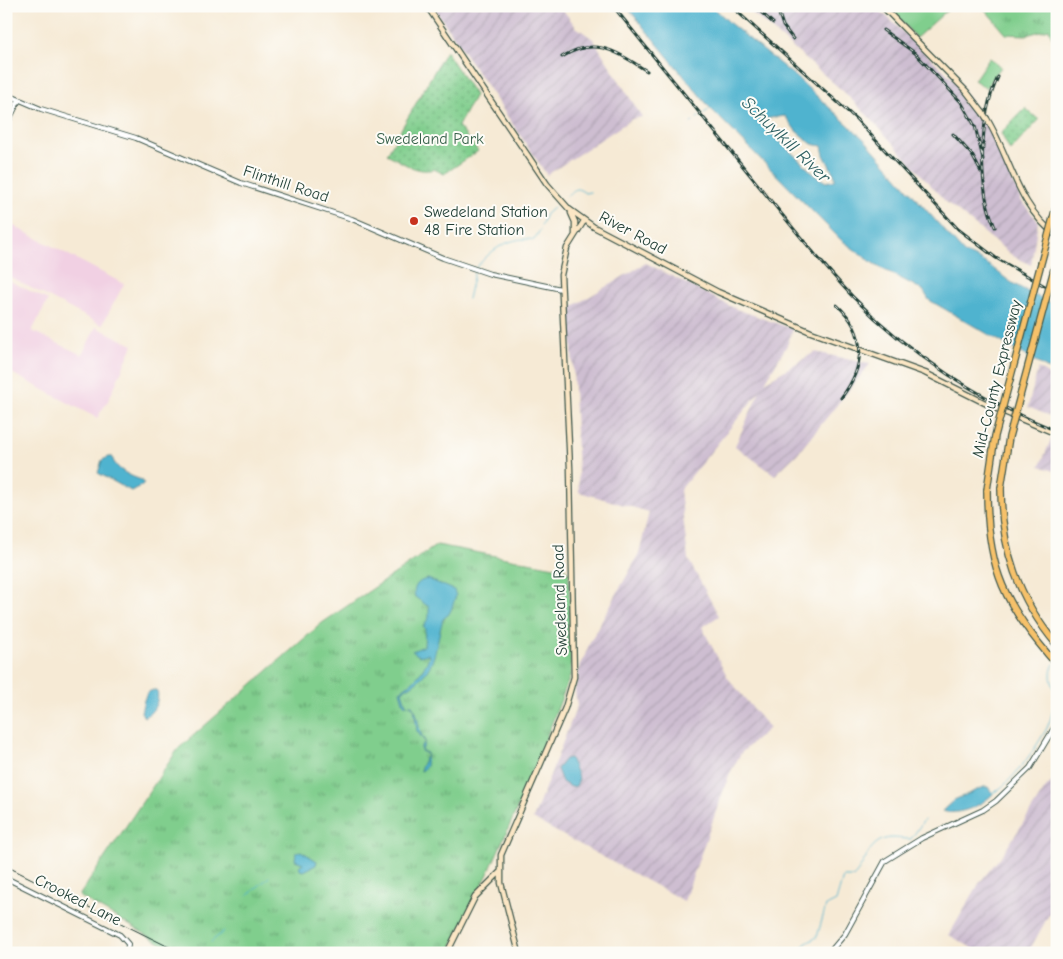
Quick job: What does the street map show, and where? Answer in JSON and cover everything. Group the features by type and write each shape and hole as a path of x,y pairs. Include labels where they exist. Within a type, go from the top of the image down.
{"highway":[{"name":"Mid-County Expressway","path":"1057,204 995,436 987,490 988,536 996,571 1016,614 1057,665"},
{"name":"Mid-County Expressway","path":"1057,258 1010,430 1001,488 1002,526 1007,550 1020,588 1038,621 1057,645"}],"main road":[{"name":"River Road","path":"427,6 543,179 570,209 584,221 705,286 758,311 917,370 997,409 1057,434"},
{"path":"882,6 963,87 983,113 996,134 1012,176 1025,202 1042,223 1057,236"},
{"path":"570,209 575,222 574,236"},
{"name":"Swedeland Road","path":"500,872 501,855 507,838 561,716 574,677 570,459 562,262 574,236 584,221"},
{"path":"448,953 474,897 500,872"},
{"path":"500,872 519,953"}],"street":[{"name":"Flinthill Road","path":"6,94 19,100 136,138 241,183 355,220 444,258 490,274 562,289"},
{"path":"6,126 19,100"},
{"path":"829,953 844,934 885,861 922,838 983,810 996,801 1030,768 1057,723"},
{"name":"Crooked Lane","path":"6,878 120,935 128,944 127,953"}],"shaded area":[{"path":"433,6 560,6 576,27 593,39 642,117 632,119 547,175"},
{"path":"744,6 873,6 883,13 955,81 987,123 1022,202 1038,221 1031,265 1013,256 945,201 872,120 844,92"},
{"path":"6,222 124,284 102,325 6,275"},
{"path":"646,263 736,309 793,329 787,345 765,382 815,352 870,364 798,453 775,475 735,446 760,391 680,490 688,559 719,616 702,627 728,678 769,728 741,753 729,775 684,901 533,819 577,706 575,690 578,673 590,642 639,554 649,512 579,492 570,308"},
{"path":"6,279 48,300 32,331 82,355 96,327 133,345 109,399 97,418 6,370"},
{"path":"1038,368 1057,380 1057,419 1028,407"},
{"path":"1053,435 1057,436 1057,472 1040,466"},
{"path":"1057,776 1057,900 1028,953 981,953 949,935 980,882 1003,854 1045,789"}],"green space":[{"path":"888,6 952,6 916,38"},
{"path":"982,6 1057,6 1057,35 1052,37 1049,29 1026,35 1006,34"},
{"name":"Swedeland Park","path":"446,51 475,95 458,126 478,151 444,174 434,169 416,169 387,154"},
{"path":"989,58 1001,67 986,88 974,80"},
{"path":"1025,108 1039,120 1010,151 1001,133"},
{"path":"437,545 565,569 569,573 571,674 529,782 487,876 448,953 178,953 79,896 178,749 322,623"}],"water":[{"path":"626,6 712,6 796,77 865,140 964,253 986,263 1009,281 1057,306 1057,374 929,300 923,290 877,266 840,239 711,109","holes":["785,116 796,131 812,144 822,146 835,180 826,182 815,175 762,124 763,119"]},
{"path":"112,457 120,469 142,480 144,484 131,491 98,473 102,460"},
{"path":"428,579 454,590 456,596 449,614 443,619 435,652 428,669 414,684 402,691 406,704 412,705 413,707 410,705 404,705 400,691 417,677 429,657 428,654 419,656 412,651 424,646 425,629 423,627 429,617 429,607 415,597 414,591 419,583"},
{"path":"157,690 158,698 155,706 144,717 141,712 145,697 149,692"},
{"path":"414,709 416,713 420,732 425,742 417,731"},
{"path":"425,742 422,751 427,754 421,751 421,746"},
{"path":"427,754 426,766 422,771 420,770"},
{"path":"570,758 579,779 576,786 571,787 562,782 557,769 565,759"},
{"path":"988,787 993,794 976,806 962,811 942,811 954,800"},
{"path":"301,851 317,861 316,865 304,871 300,870 299,866 303,863 295,860 296,852"}],"waterway":[{"path":"704,113 712,108"},
{"path":"567,196 577,189 585,193 590,192"},
{"path":"541,226 546,214 554,207"},
{"path":"477,267 488,255 502,245 518,240 534,240 540,230"},
{"path":"468,299 474,273"},
{"path":"1054,664 1051,675 1056,693"},
{"path":"991,793 1006,784 1037,744 1049,724 1057,694"},
{"path":"798,953 805,944 817,937 826,906 836,901 843,877 853,877 868,853 877,843 891,838 911,839 924,820"},
{"path":"247,896 269,877"},
{"path":"211,942 224,931"}],"tram line":[{"path":"6,866 181,953"}],"railway":[{"path":"613,6 812,251 853,297 898,338 948,374 1002,406 1057,431"},
{"path":"731,6 856,119 958,229 996,258 1057,293"},
{"path":"754,6 773,23"},
{"path":"777,8 783,26 793,39"},
{"path":"883,30 915,53 961,102 975,126 983,159"},
{"path":"562,57 586,47 596,47 616,53 647,71"},
{"path":"995,227 985,192 983,152 987,112 998,77"},
{"path":"953,134 972,155 981,172"},
{"path":"837,305 854,327 860,350 855,374 841,398"}],"place":[{"name":"Swedeland Station 48 Fire Station","path":"414,221"}],"water label":[{"name":"Schuylkill River","path":"786,140"}]}
